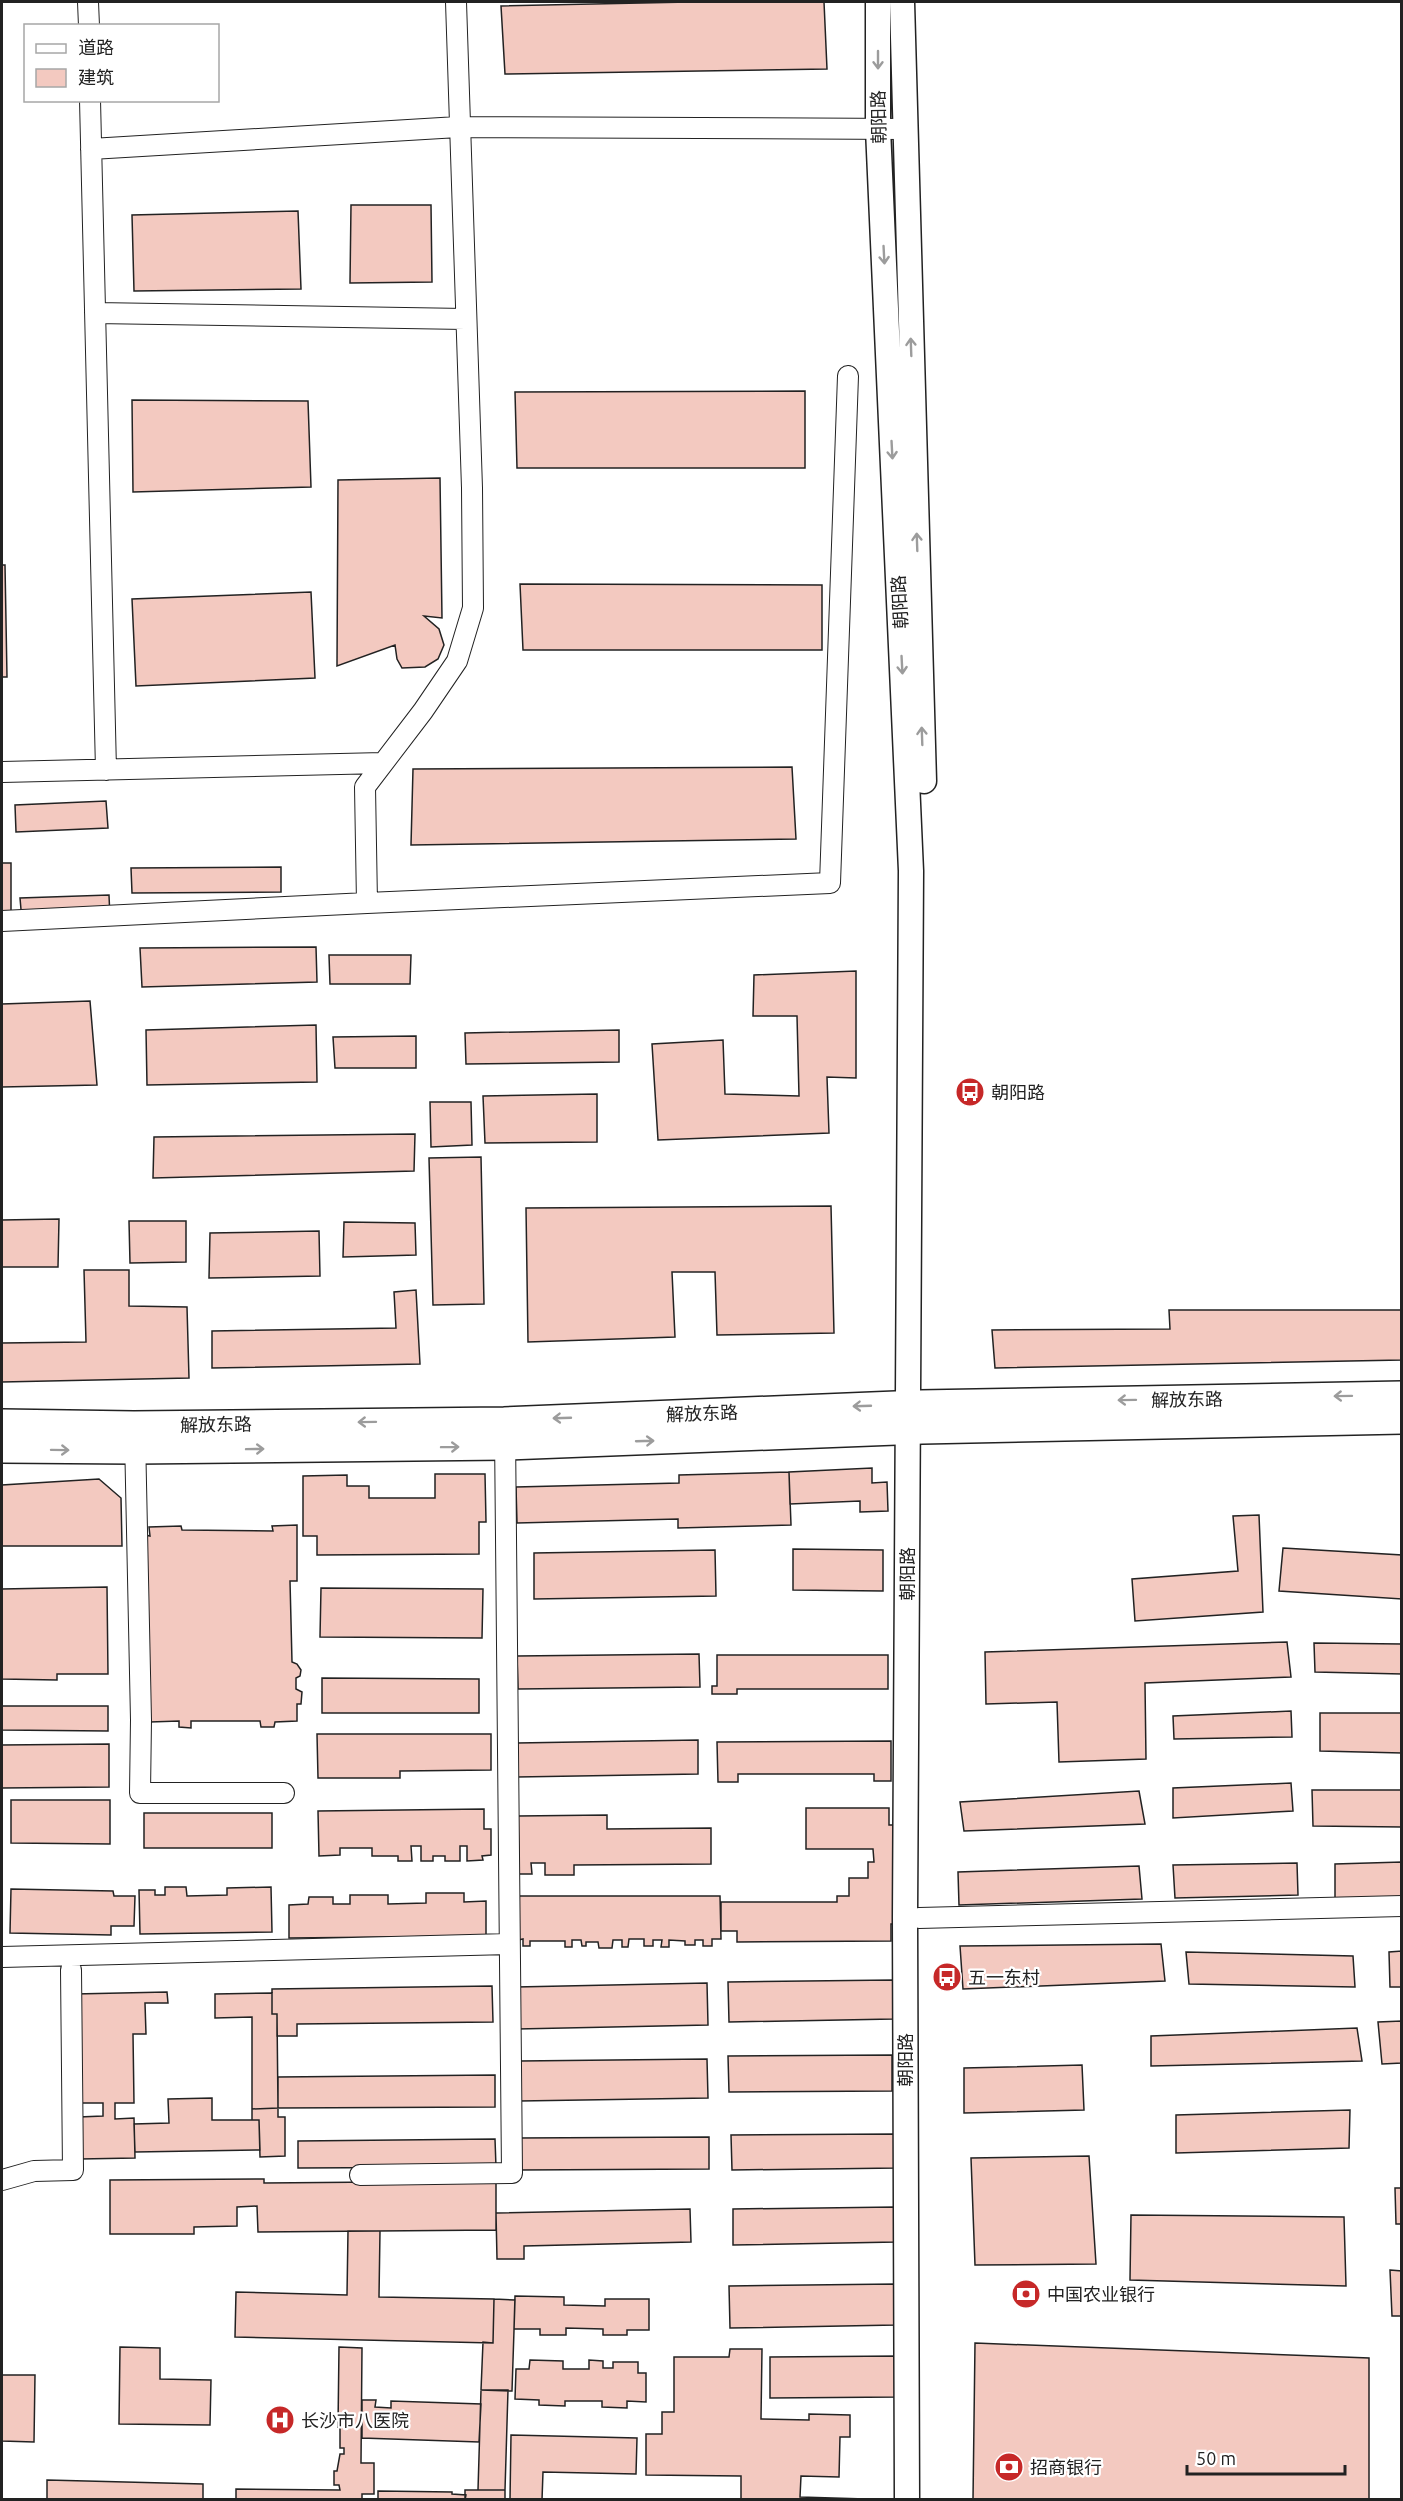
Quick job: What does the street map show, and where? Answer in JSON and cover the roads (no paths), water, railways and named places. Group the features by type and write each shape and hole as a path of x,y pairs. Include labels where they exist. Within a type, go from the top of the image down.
{"main road":[{"name":"解放东路","path":"2,1449 135,1437 505,1433 1401,1395"},
{"name":"解放东路","path":"915,1417 1401,1420"},
{"name":"解放东路","path":"2,1423 135,1437"}],"street":[{"path":"88,2 89,24"},
{"path":"367,903 365,787 423,711 457,661 473,608 472,488 458,127 456,2"},
{"name":"朝阳路","path":"878,2 878,129 911,871 922,2499"},
{"name":"朝阳路","path":"902,2 926,871 905,1917 907,2499"},
{"path":"90,102 106,770"},
{"path":"91,149 458,127 905,129"},
{"path":"95,313 465,319"},
{"path":"2,921 830,883 848,376"},
{"path":"2,772 382,763"},
{"path":"360,2175 512,2173 505,1433"},
{"path":"135,1437 141,1720 140,1793 284,1793"},
{"path":"919,1918 1401,1906"},
{"path":"2,1957 509,1944"},
{"path":"2,2180 34,2171 73,2170 71,1970"}],"place":[{"name":"朝阳路","path":"970,1092"},
{"name":"五一东村","path":"947,1977"},
{"name":"中国农业银行","path":"1026,2294"},
{"name":"长沙市八医院","path":"280,2420"},
{"name":"招商银行","path":"1009,2467"}]}
